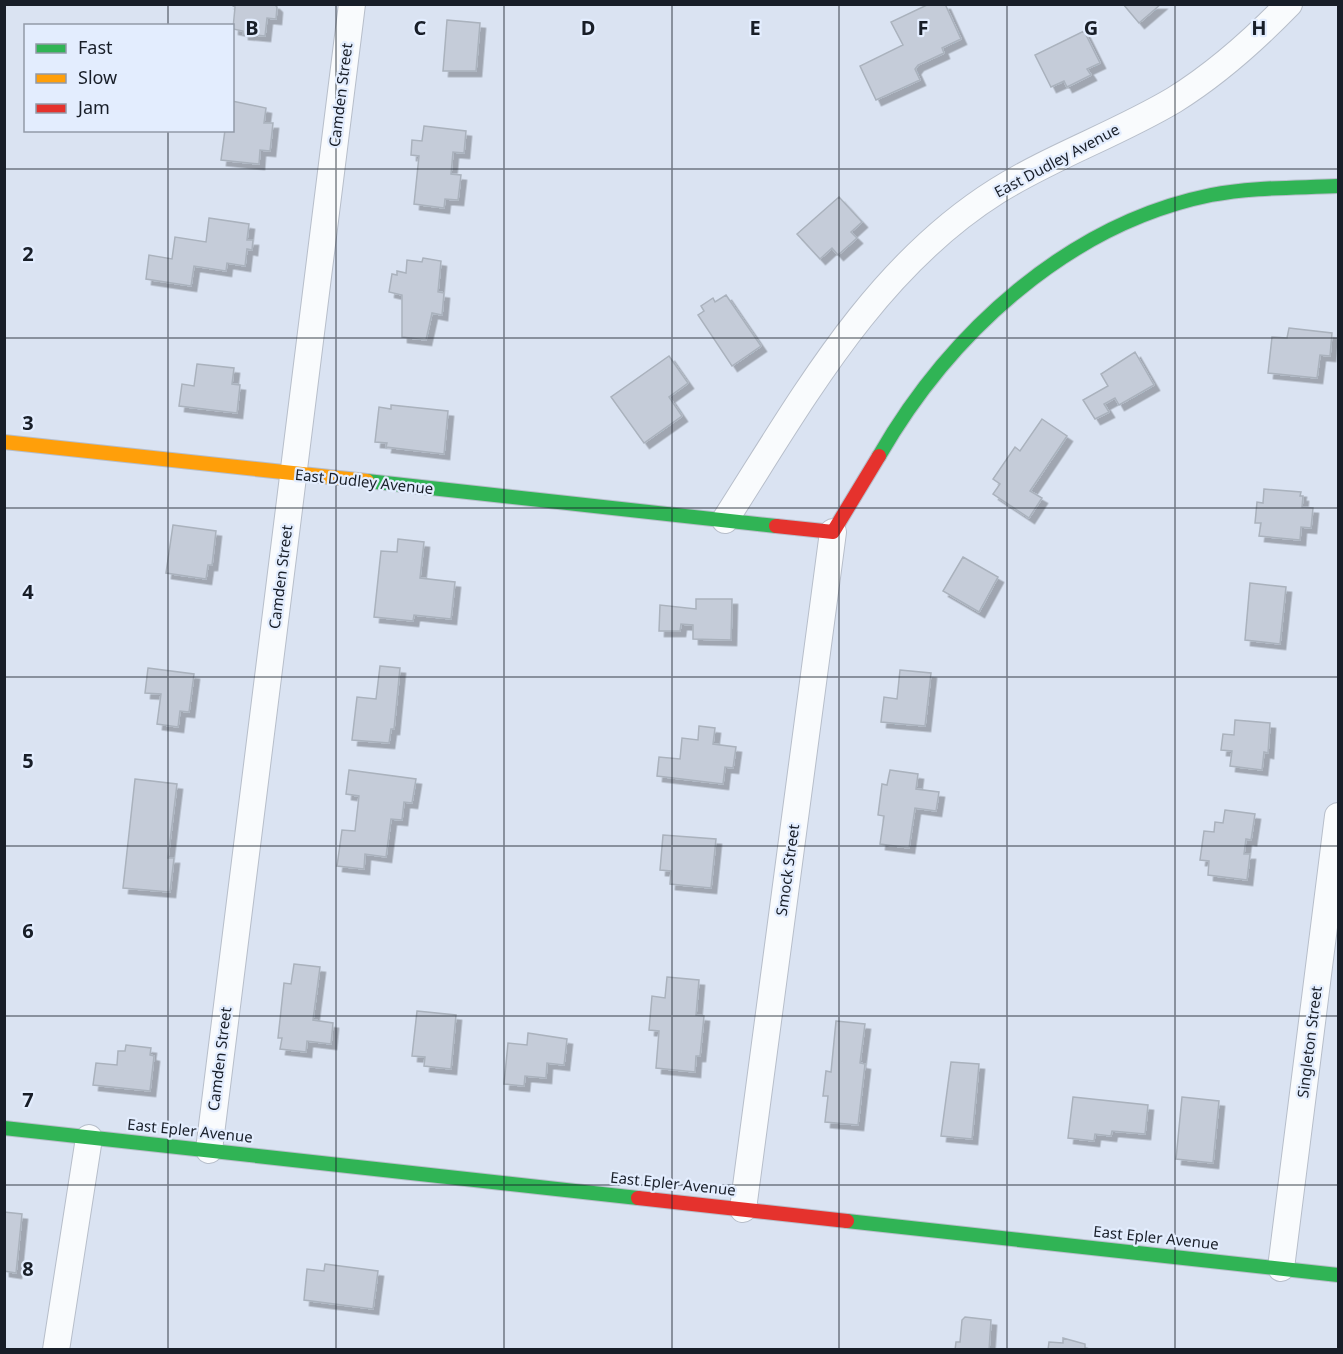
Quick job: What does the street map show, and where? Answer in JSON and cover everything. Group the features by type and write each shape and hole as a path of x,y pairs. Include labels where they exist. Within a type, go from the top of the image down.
{"street":[{"name":"Camden Street","path":"209,1150 352,4"},
{"name":"East Dudley Avenue","path":"724,519 844,336 890,281 932,241 995,192 1174,100 1248,44 1289,4"},
{"path":"833,532 852,505 908,410 949,356 993,312 1040,273 1113,230 1176,204 1232,192 1338,186"},
{"name":"East Dudley Avenue","path":"4,442 833,532"},
{"name":"Smock Street","path":"743,1209 833,532"},
{"name":"Singleton Street","path":"1281,1268 1338,816"},
{"name":"East Epler Avenue","path":"4,1128 1338,1275"},
{"path":"57,1350 89,1138"}],"building":[{"path":"230,4 274,4 277,7 276,19 267,18 265,36 243,34 243,31 234,29 235,7"},
{"path":"929,4 945,4 961,39 942,48 944,53 918,65 915,69 920,80 876,100 860,66 903,45 891,22"},
{"path":"1123,4 1161,4 1139,23"},
{"path":"447,20 480,23 476,71 443,71"},
{"path":"1084,31 1100,63 1087,69 1091,75 1067,87 1064,81 1051,87 1035,55"},
{"path":"234,101 266,108 264,123 273,123 270,151 260,150 259,164 221,160 225,132 234,132"},
{"path":"424,126 466,131 464,153 453,152 451,174 461,175 458,200 445,199 444,208 414,204 419,156 411,155 412,140 422,141"},
{"path":"839,197 862,222 851,232 857,238 838,255 832,248 820,259 797,234"},
{"path":"209,218 249,224 247,240 253,240 252,250 247,249 245,266 227,263 226,271 194,266 191,286 146,279 149,255 172,259 175,237 206,242"},
{"path":"423,258 441,261 438,292 444,293 442,315 432,313 426,340 402,337 402,295 389,292 392,274 397,275 397,271 406,273 407,260 422,262"},
{"path":"726,295 761,346 732,366 698,315 704,311 701,306 713,298 715,302"},
{"path":"1289,328 1332,333 1330,356 1320,355 1317,378 1268,373 1272,337 1287,338"},
{"path":"1135,352 1154,385 1119,405 1115,398 1104,404 1109,412 1095,419 1083,400 1108,386 1101,374"},
{"path":"669,356 688,383 669,397 682,416 644,443 611,397"},
{"path":"197,364 234,368 232,384 240,385 237,413 179,406 182,384 194,386"},
{"path":"391,405 448,411 444,454 386,447 387,443 375,442 379,407 391,409"},
{"path":"1042,419 1067,436 1030,491 1042,498 1029,518 993,494 1000,484 993,479 1015,447 1020,451"},
{"path":"1264,489 1301,492 1302,507 1313,508 1311,528 1301,527 1300,540 1259,536 1261,523 1255,523 1257,502 1263,503"},
{"path":"173,525 216,531 212,565 208,565 206,579 166,573"},
{"path":"398,539 424,542 420,578 455,582 451,619 414,615 413,621 374,617 381,551 397,552"},
{"path":"963,557 998,577 979,612 943,591"},
{"path":"1250,583 1286,587 1280,644 1245,640"},
{"path":"696,599 732,599 731,640 693,639 693,625 681,624 680,631 659,631 660,605 696,609"},
{"path":"380,666 400,668 394,729 391,729 389,743 352,740 357,697 376,699"},
{"path":"148,668 194,674 189,712 180,711 178,727 157,724 161,694 145,693"},
{"path":"900,670 931,673 925,726 881,722 884,697 897,699"},
{"path":"1235,720 1270,723 1268,753 1264,752 1262,770 1230,766 1232,751 1221,750 1223,734 1234,735"},
{"path":"699,726 715,728 713,744 736,747 733,768 725,767 723,784 657,776 659,757 680,759 682,738 698,740"},
{"path":"349,770 416,779 412,803 404,802 402,820 391,819 386,857 365,854 364,869 337,866 342,830 355,831 359,796 346,794"},
{"path":"890,770 918,774 916,789 939,792 936,811 915,808 909,848 880,844 884,816 878,815 882,784 887,785"},
{"path":"135,779 177,784 168,858 174,858 170,892 123,888"},
{"path":"1225,810 1255,814 1251,840 1246,839 1244,854 1250,854 1247,880 1208,875 1209,861 1200,860 1204,831 1214,832 1215,822 1223,823"},
{"path":"663,835 716,839 711,888 670,884 671,871 660,870"},
{"path":"294,964 320,967 313,1020 333,1023 331,1044 307,1041 306,1052 280,1049 282,1038 278,1038 284,983 291,984"},
{"path":"667,977 699,980 696,1015 704,1016 700,1056 696,1056 695,1072 656,1068 659,1031 649,1030 652,996 665,998"},
{"path":"417,1011 456,1015 451,1069 424,1066 425,1057 412,1056"},
{"path":"836,1021 865,1024 860,1063 865,1064 858,1125 825,1122 828,1096 823,1096 826,1071 831,1072"},
{"path":"528,1033 567,1039 564,1065 547,1063 546,1078 525,1076 524,1086 504,1084 508,1043 527,1045"},
{"path":"126,1045 151,1048 150,1055 154,1056 150,1091 93,1085 96,1063 117,1065 118,1051 125,1051"},
{"path":"951,1062 979,1064 972,1139 941,1136"},
{"path":"1073,1097 1148,1105 1145,1134 1112,1131 1111,1136 1095,1134 1094,1141 1068,1138"},
{"path":"1182,1097 1219,1101 1213,1163 1176,1159"},
{"path":"4,1212 22,1214 16,1273 4,1271"},
{"path":"325,1264 378,1271 373,1309 304,1300 307,1269 324,1271"},
{"path":"965,1317 991,1320 989,1350 955,1350 956,1342 960,1342 962,1320"},
{"path":"1063,1338 1085,1344 1085,1348 1095,1350 1048,1350 1049,1342 1063,1343"}],"traffic: fast":[{"path":"879,456 908,411 941,367 978,327 1018,290 1062,258 1109,231 1159,209 1211,195 1258,189 1338,186"},
{"path":"367,481 776,526"},
{"path":"4,1128 638,1198"},
{"path":"847,1221 1338,1275"}],"traffic: slow":[{"path":"4,442 367,481"}],"traffic: jam":[{"path":"776,526 833,532 879,456"},
{"path":"638,1198 847,1221"}]}
